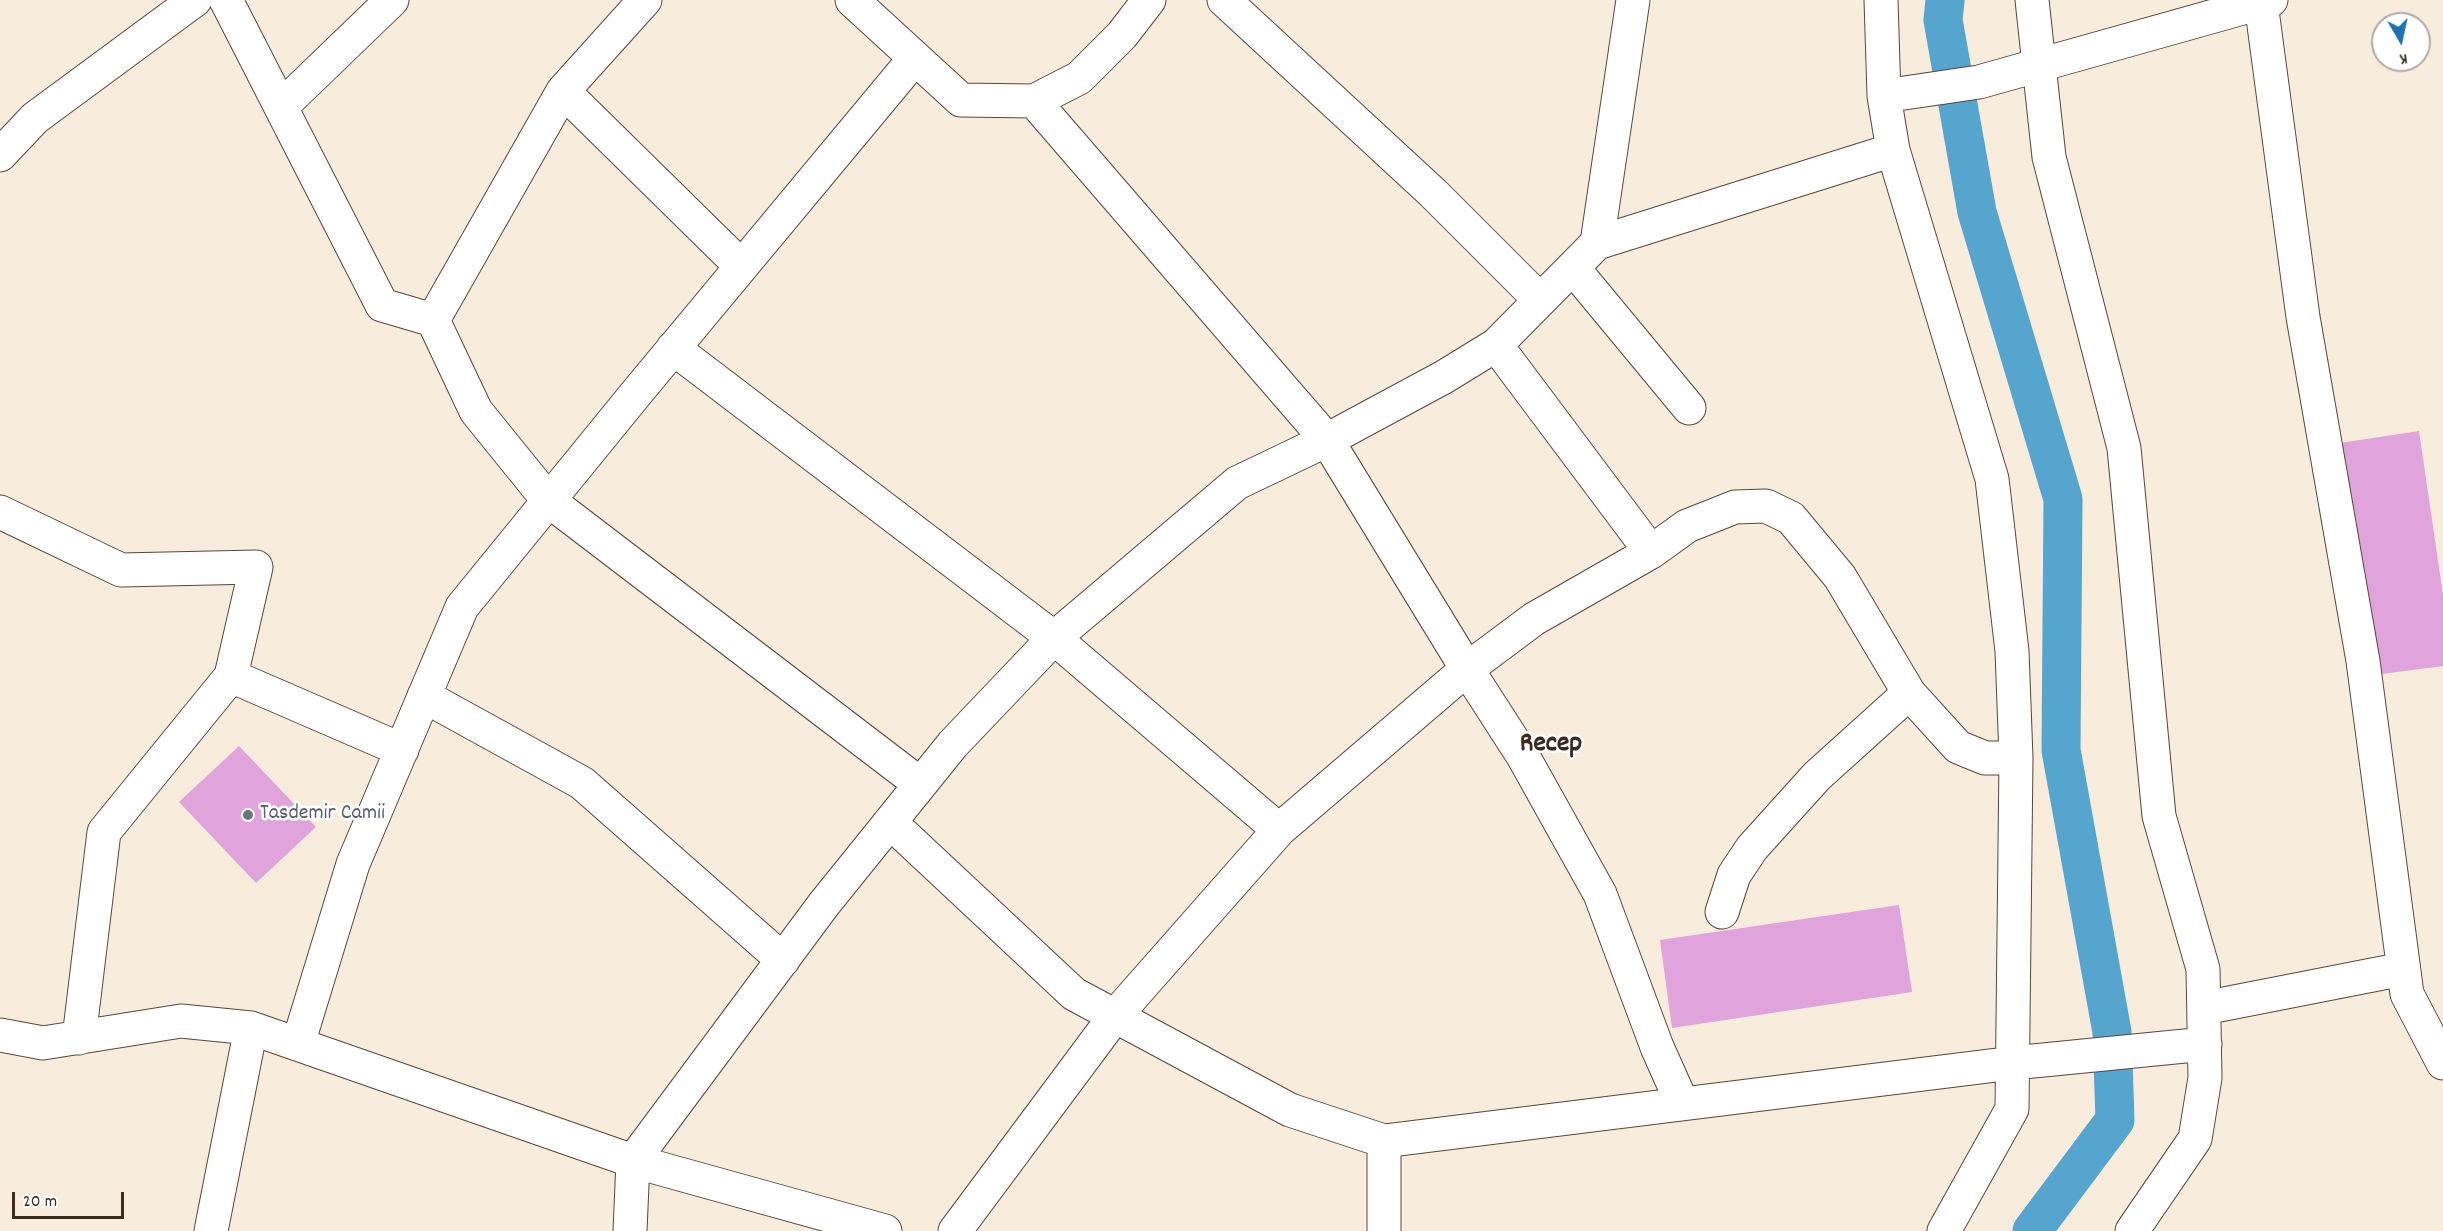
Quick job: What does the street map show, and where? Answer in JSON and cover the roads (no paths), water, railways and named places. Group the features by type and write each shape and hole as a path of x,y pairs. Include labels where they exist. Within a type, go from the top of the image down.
{"street":[{"path":"0,155 35,118 195,0"},
{"path":"226,0 382,305 433,320 476,411 548,500 920,784"},
{"path":"281,107 392,0"},
{"path":"433,320 563,92 645,0"},
{"path":"852,0 961,100 1034,101 1079,78 1122,35 1149,0"},
{"path":"1224,0 1433,193 1540,300"},
{"path":"1597,243 1633,0"},
{"path":"1881,0 1897,94 1893,150 1992,479 2012,651 2016,758 2012,1108 1944,1231"},
{"path":"2032,0 2049,157 2124,448 2158,816 2203,969 2205,1078 2195,1139 2132,1231"},
{"path":"1897,94 1979,82 2266,1 2303,317 2363,661 2407,994 2443,1063"},
{"path":"298,1044 353,864 462,607 673,348 915,58"},
{"path":"563,92 741,266"},
{"path":"1034,101 1327,440 1523,756 1600,894 1657,1047 1682,1103"},
{"path":"630,1231 633,1161 783,960 920,784 953,744 1054,638 1236,483 1327,440 1444,377 1496,345 1597,243 1893,150"},
{"path":"1573,268 1689,408"},
{"path":"1496,345 1651,552"},
{"path":"673,348 1054,638 1279,830"},
{"path":"955,1231 1115,1016 1279,830 1467,669 1534,619 1651,552 1687,526 1735,507 1766,506 1791,518 1840,577 1909,693 1958,747 1985,758 2016,758"},
{"path":"0,512 121,570 256,567 231,676 104,832 80,1038"},
{"path":"231,676 402,750"},
{"path":"1722,912 1734,875 1752,848 1817,776 1909,693"},
{"path":"424,696 582,783 783,960"},
{"path":"890,822 1074,994 1290,1110 1384,1141 2013,1063 2205,1044"},
{"path":"2204,1008 2403,969"},
{"path":"0,1035 43,1043 181,1022 251,1028 633,1161 885,1231"},
{"path":"212,1231 251,1028"},
{"path":"1384,1141 1384,1231"}],"waterway":[{"path":"1945,0 1943,20 1977,212 2063,499 2061,750 2112,1032 2115,1120 2032,1231"}],"place":[{"name":"Tasdemir Camii","path":"248,815"}],"district":[{"name":"Recep","path":"1551,746"}]}
